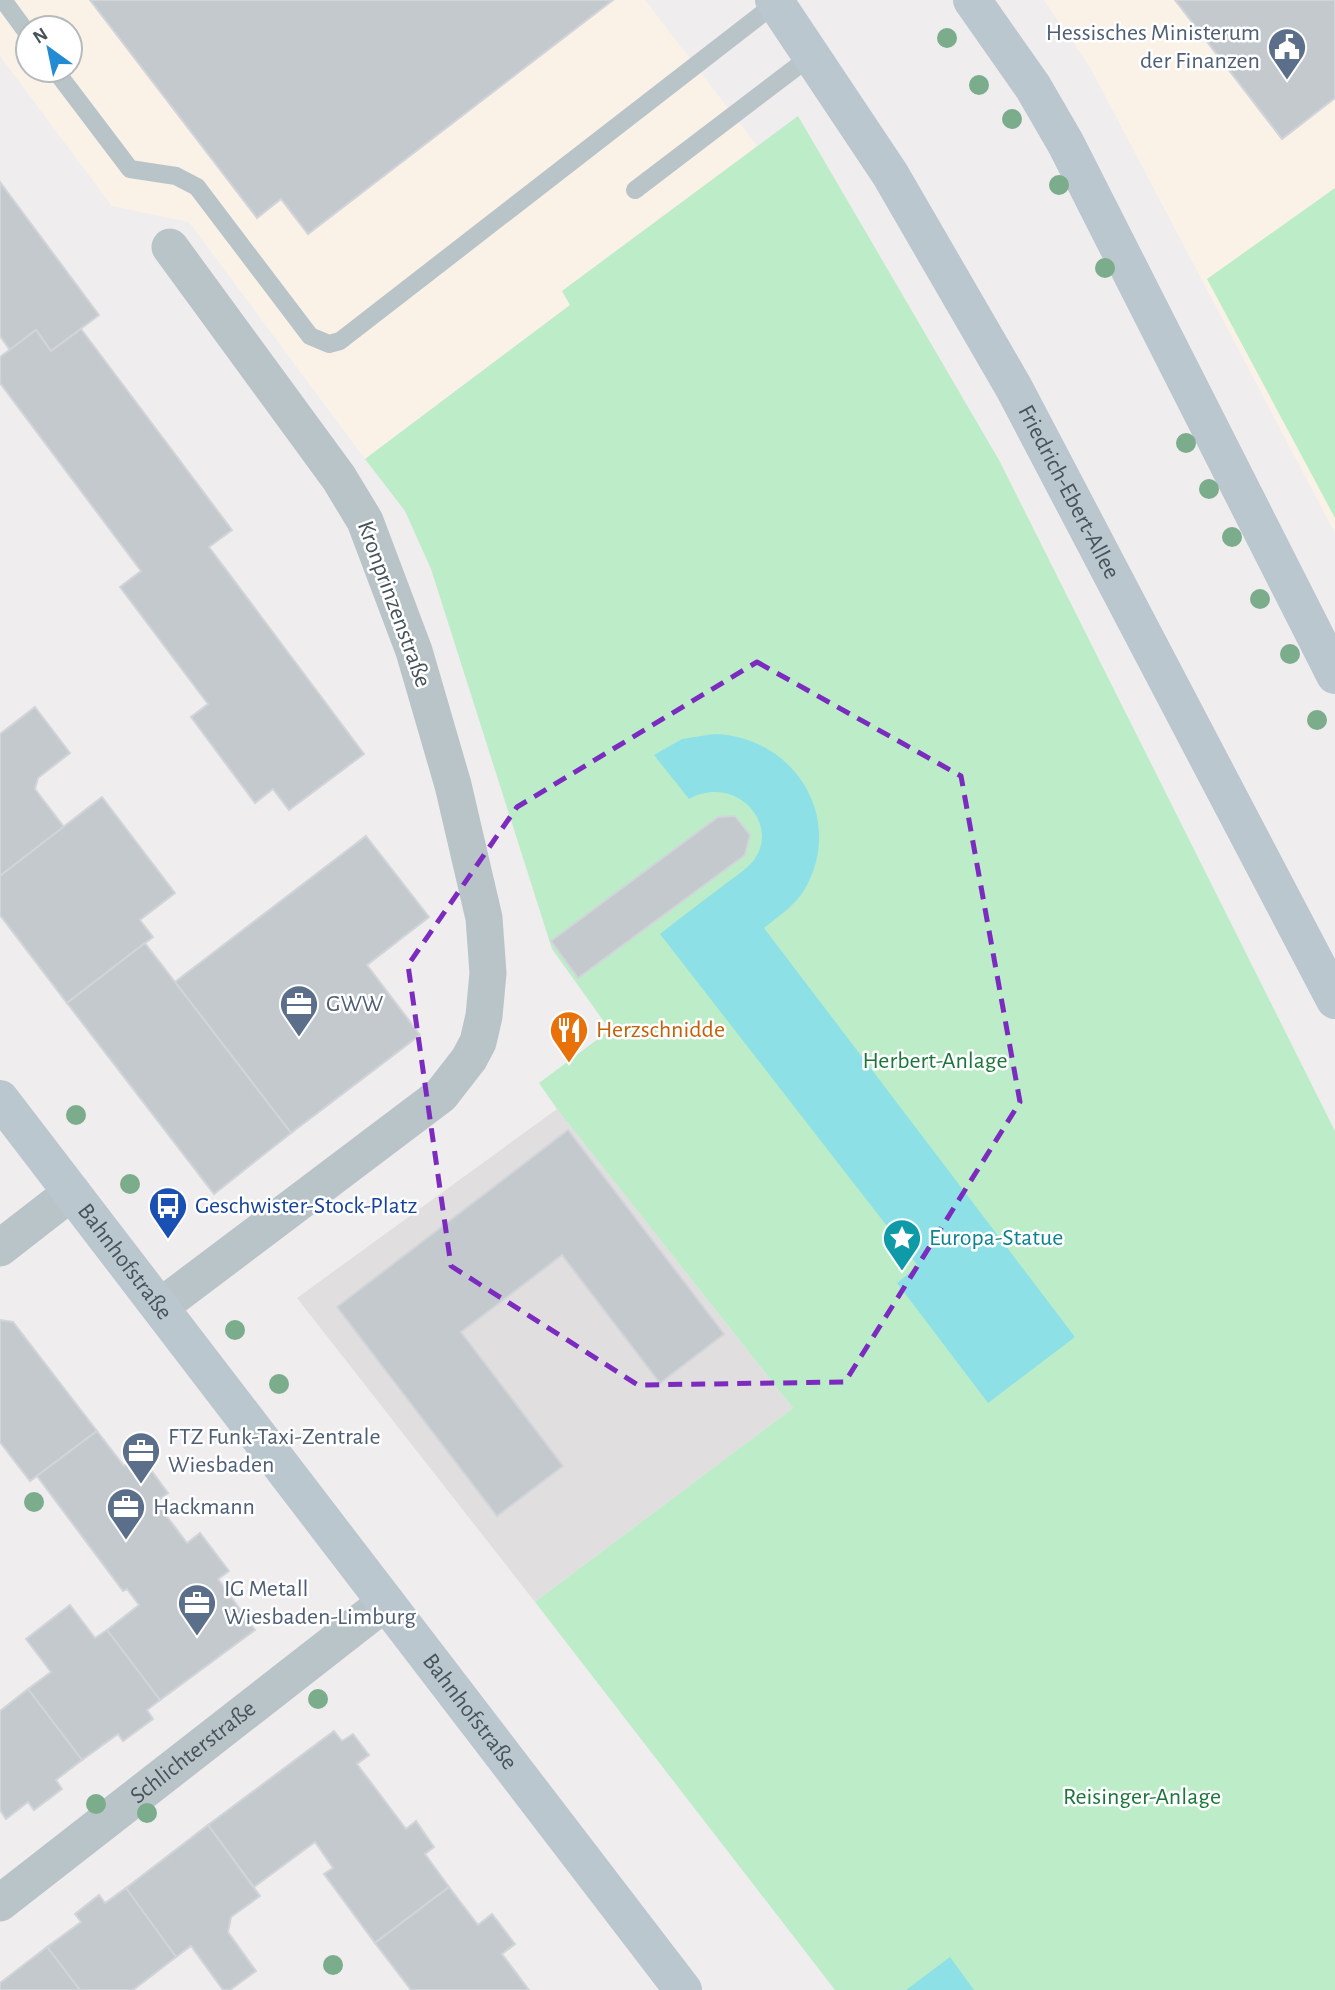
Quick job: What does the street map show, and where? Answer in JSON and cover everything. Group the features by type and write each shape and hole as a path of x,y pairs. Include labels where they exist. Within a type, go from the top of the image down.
{"street":[{"path":"972,0 1033,88 1066,144 1335,675"},
{"name":"Friedrich-Ebert-Allee","path":"775,2 890,174 1014,388 1335,1000"},
{"name":"Kronprinzenstraße","path":"160,1307 441,1095 469,1059 478,1042 484,1016 488,973 484,918 453,785 414,651 365,521 339,478 170,247"},
{"name":"Bahnhofstraße","path":"0,1098 683,1990"},
{"path":"0,1248 72,1192"},
{"name":"Schlichterstraße","path":"0,1903 386,1602"}],"lane":[{"path":"3,0 14,15"},
{"path":"66,84 130,169 176,176 197,187 310,336 329,344 340,341 775,2"},
{"path":"635,190 811,55"}],"highlighted area":[{"path":"757,662 961,776 1020,1102 845,1382 638,1385 451,1266 408,965 517,807"}],"shaded area":[{"path":"0,0 645,0 757,146 562,291 570,305 365,459 189,222 112,206 21,84 84,84 84,14 14,14 14,75 0,56"},
{"path":"1044,0 1335,0 1335,533 1091,69"},
{"path":"557,1109 793,1408 535,1602 297,1298"}],"green space":[{"name":"Herbert-Anlage","path":"798,116 999,460 1335,1131 1335,1990 835,1990 535,1602 793,1408 539,1083 610,1030 552,949 431,569 405,511 365,459 570,305 562,291"},
{"path":"1335,188 1335,518 1207,279"}],"water":[{"path":"714,734 742,738 767,749 788,764 804,784 815,807 819,833 816,860 806,887 793,904 764,928 1075,1337 988,1403 897,1283 918,1266 660,934 747,867 754,860 761,845 762,831 757,817 748,806 736,797 722,793 706,793 689,799 654,755 682,739"},
{"path":"950,1957 974,1990 906,1990"}],"building":[{"path":"90,0 613,0 308,234 281,199 257,218"},
{"name":"Hessisches Ministerum der Finanzen","path":"1175,0 1335,0 1335,98 1282,139"},
{"path":"0,182 99,315 51,351 36,330 10,350 0,336"},
{"path":"81,329 232,530 209,547 364,754 289,810 273,789 255,803 191,717 208,704 120,587 141,571 0,383 0,357 36,330 51,351"},
{"path":"35,707 70,753 38,778 35,789 64,827 0,876 0,734"},
{"path":"102,797 175,893 140,920 153,937 67,1003 0,915 0,876"},
{"path":"735,816 750,835 745,855 578,978 551,941 718,817"},
{"path":"366,836 429,917 367,965 420,1035 291,1133 175,982"},
{"path":"145,943 291,1133 214,1194 67,1003"},
{"path":"568,1130 724,1334 660,1383 562,1255 461,1332 563,1466 497,1516 337,1307"},
{"path":"0,1320 13,1322 97,1431 30,1481 0,1442"},
{"path":"97,1431 124,1466 139,1454 168,1493 156,1502 187,1543 200,1533 229,1571 218,1579 255,1630 160,1700 107,1630 139,1605 127,1589 123,1591 37,1476"},
{"path":"70,1605 95,1638 107,1630 160,1700 147,1710 153,1719 123,1741 118,1734 82,1760 28,1689 51,1672 26,1639"},
{"path":"28,1689 82,1760 56,1780 62,1789 34,1810 28,1802 6,1819 0,1810 0,1711"},
{"path":"334,1731 342,1741 353,1734 369,1755 357,1764 406,1829 416,1821 434,1847 425,1854 449,1887 375,1943 324,1874 333,1868 315,1842 254,1887 208,1825"},
{"path":"208,1825 260,1896 231,1917 228,1932 256,1971 230,1990 223,1990 191,1946 176,1957 126,1888"},
{"path":"449,1887 478,1925 492,1914 515,1944 502,1954 529,1990 411,1990 375,1943"},
{"path":"126,1888 176,1957 133,1990 80,1990 47,1947 81,1922 75,1914 99,1895 105,1903"},
{"path":"47,1947 80,1990 0,1990 0,1983"}],"place":[{"name":"Hessisches Ministerum der Finanzen","path":"1287,81"},
{"name":"GWW","path":"299,1038"},
{"name":"Herzschnidde","path":"569,1064"},
{"name":"Geschwister-Stock-Platz","path":"168,1240"},
{"name":"Europa-Statue","path":"902,1272"},
{"name":"FTZ Funk-Taxi-Zentrale Wiesbaden","path":"141,1485"},
{"name":"Hackmann","path":"126,1541"},
{"name":"IG Metall Wiesbaden-Limburg","path":"197,1637"}],"park label":[{"name":"Reisinger-Anlage","path":"1142,1797"}]}
